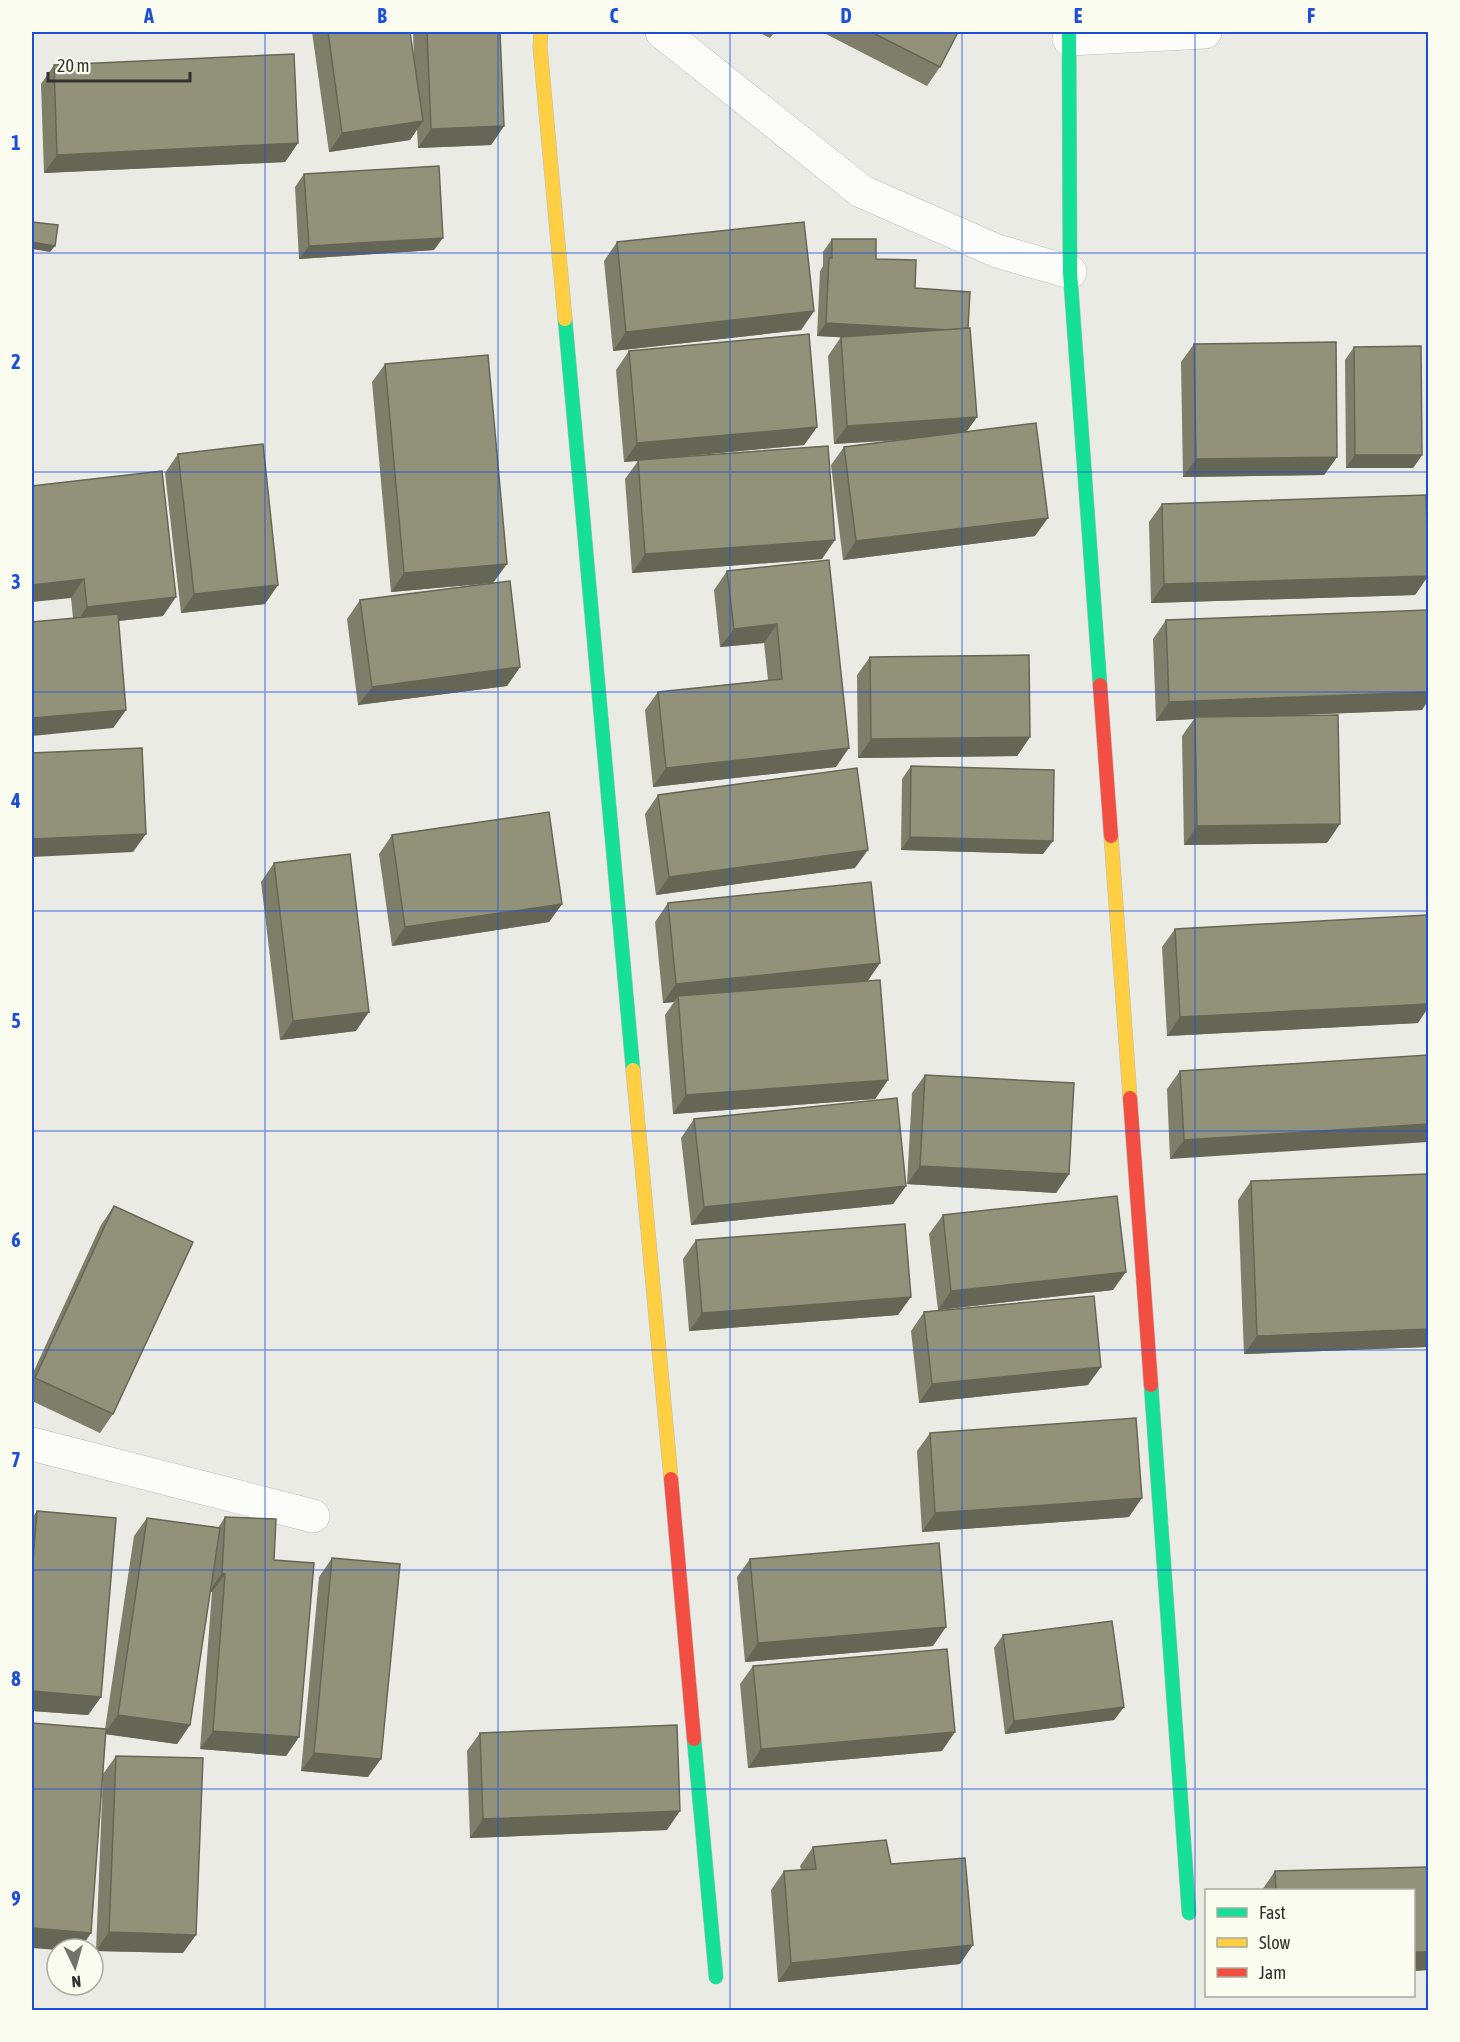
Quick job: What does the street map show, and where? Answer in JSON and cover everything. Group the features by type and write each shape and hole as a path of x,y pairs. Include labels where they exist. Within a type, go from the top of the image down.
{"street":[{"path":"541,32 540,47 716,1977"},
{"path":"662,32 861,191 997,251 1070,272"},
{"path":"1189,1913 1070,272 1069,35 1205,32"},
{"path":"32,1444 313,1516"}],"building":[{"path":"328,32 410,32 423,121 342,133"},
{"path":"427,32 500,32 504,126 431,129"},
{"path":"871,32 958,32 940,67"},
{"path":"294,54 298,143 57,155 54,65"},
{"path":"439,166 443,238 309,246 304,174"},
{"path":"32,222 58,225 55,246 32,242"},
{"path":"804,222 814,311 626,332 617,242"},
{"path":"832,239 876,239 876,259 916,260 915,288 970,292 968,328 950,330 826,323"},
{"path":"970,328 977,417 847,426 841,337"},
{"path":"809,334 817,427 637,443 629,351"},
{"path":"1336,342 1337,457 1196,459 1194,344"},
{"path":"1421,346 1422,455 1355,455 1354,347"},
{"path":"488,355 507,564 404,573 385,364"},
{"path":"1036,423 1048,518 856,541 844,447"},
{"path":"263,444 278,585 194,594 178,454"},
{"path":"828,446 835,540 645,554 638,460"},
{"path":"162,471 176,597 87,607 84,579 32,585 32,486"},
{"path":"1426,495 1428,576 1164,584 1162,504"},
{"path":"829,560 849,748 666,768 658,692 782,679 777,624 734,629 727,571"},
{"path":"510,581 520,667 372,687 360,600"},
{"path":"1428,610 1428,692 1169,702 1166,620"},
{"path":"118,614 126,710 32,718 32,622"},
{"path":"1029,655 1030,737 871,739 870,657"},
{"path":"1338,715 1340,824 1197,826 1195,717"},
{"path":"142,748 146,834 32,839 32,753"},
{"path":"911,766 1054,770 1053,841 910,837"},
{"path":"857,768 868,850 669,877 658,795"},
{"path":"549,812 562,904 405,927 392,835"},
{"path":"350,854 369,1012 293,1021 274,863"},
{"path":"871,882 880,963 676,984 668,903"},
{"path":"1427,915 1428,1004 1180,1017 1175,929"},
{"path":"880,980 888,1080 686,1095 678,996"},
{"path":"1428,1055 1428,1124 1184,1140 1180,1071"},
{"path":"925,1075 1074,1083 1069,1174 920,1166"},
{"path":"897,1098 906,1186 704,1207 694,1119"},
{"path":"1428,1174 1428,1329 1257,1336 1251,1181"},
{"path":"1117,1196 1126,1272 951,1291 943,1215"},
{"path":"114,1206 193,1242 113,1414 35,1378"},
{"path":"905,1224 911,1297 702,1313 696,1240"},
{"path":"1094,1296 1101,1367 932,1384 924,1312"},
{"path":"1136,1418 1142,1498 935,1513 930,1433"},
{"path":"37,1511 116,1518 101,1697 32,1691 32,1572"},
{"path":"225,1517 276,1519 274,1560 314,1563 299,1737 213,1731 225,1574 222,1573"},
{"path":"147,1518 220,1528 190,1725 118,1715"},
{"path":"939,1543 946,1627 758,1643 750,1559"},
{"path":"332,1558 400,1564 381,1759 314,1753"},
{"path":"1112,1621 1124,1707 1014,1721 1003,1635"},
{"path":"947,1649 955,1732 761,1749 753,1666"},
{"path":"32,1723 106,1729 91,1933 32,1928"},
{"path":"677,1725 680,1811 483,1819 480,1733"},
{"path":"116,1756 203,1758 196,1935 109,1932"},
{"path":"886,1840 891,1864 965,1858 973,1945 791,1963 784,1871 816,1869 813,1847"},
{"path":"1428,1867 1428,1952 1415,1952 1415,1889 1276,1889 1275,1871"}],"traffic: fast":[{"path":"1069,32 1070,272 1100,685"},
{"path":"565,319 633,1070"},
{"path":"1151,1385 1189,1913"},
{"path":"694,1739 716,1977"}],"traffic: slow":[{"path":"541,32 540,47 565,319"},
{"path":"1111,836 1130,1098"},
{"path":"633,1070 671,1479"}],"traffic: jam":[{"path":"1100,685 1111,836"},
{"path":"1130,1098 1151,1385"},
{"path":"671,1479 694,1739"}]}
